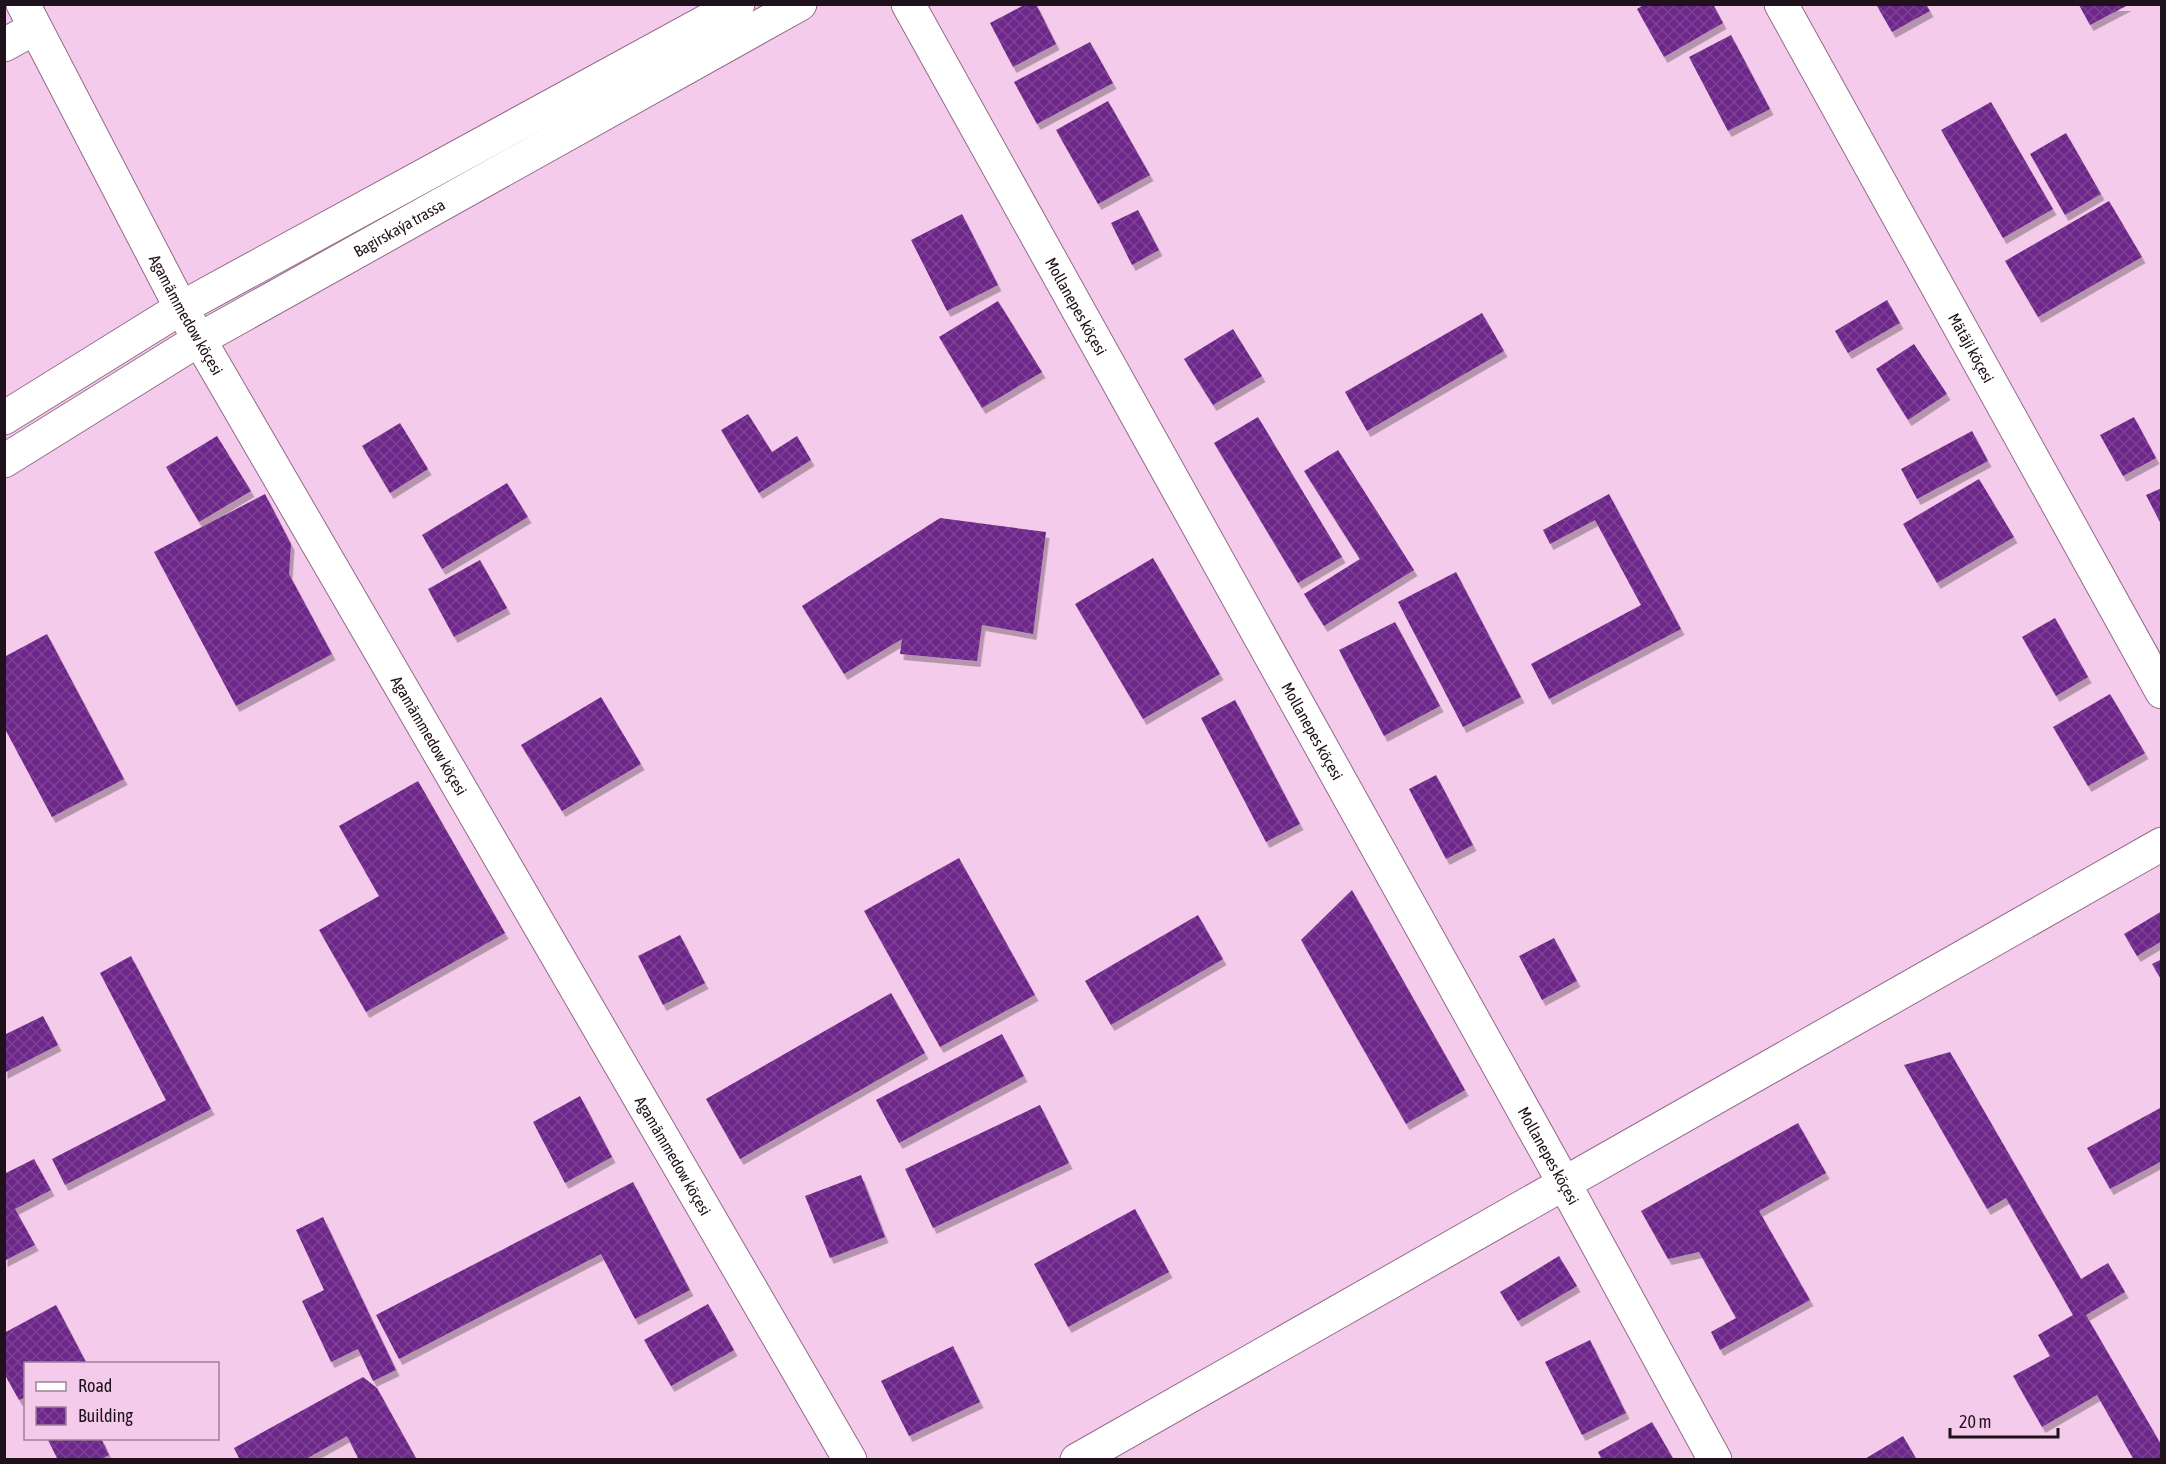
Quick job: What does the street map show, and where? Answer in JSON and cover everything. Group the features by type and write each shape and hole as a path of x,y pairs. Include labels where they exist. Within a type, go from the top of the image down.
{"street":[{"name":"Bagirskaýa trassa","path":"4,418 181,308 738,4"},
{"name":"Bagirskaýa trassa","path":"4,461 200,339 800,4"},
{"name":"Mollanepes köçesi","path":"908,4 1564,1183 1715,1460"},
{"name":"Mätäji köçesi","path":"1781,4 2162,692"},
{"name":"Agamämmedow köçesi","path":"29,16 181,308 850,1460"},
{"path":"4,45 29,16"},
{"path":"1077,1460 2162,844"}],"building":[{"path":"1026,4 1036,4 1056,44 1013,67 990,23"},
{"path":"1645,4 1713,4 1723,23 1664,57 1637,9"},
{"path":"1876,4 1926,4 1930,11 1892,32"},
{"path":"2079,5 2128,5 2090,25"},
{"path":"1731,35 1770,109 1728,131 1689,57"},
{"path":"1090,42 1113,83 1037,124 1014,82"},
{"path":"1108,101 1150,175 1098,204 1056,130"},
{"path":"1991,102 2053,209 2003,238 1941,130"},
{"path":"2066,133 2101,194 2065,215 2030,154"},
{"path":"2109,201 2142,257 2038,317 2005,261"},
{"path":"1138,210 1159,250 1132,265 1111,223"},
{"path":"962,214 998,285 947,311 911,240"},
{"path":"1887,300 1900,323 1848,353 1835,331"},
{"path":"998,301 1042,372 982,408 939,337"},
{"path":"1482,313 1504,351 1367,431 1345,392"},
{"path":"1233,329 1262,376 1213,405 1184,359"},
{"path":"1914,344 1947,394 1908,420 1876,369"},
{"path":"748,414 772,452 797,436 811,460 759,493 721,430"},
{"path":"1258,417 1342,557 1298,583 1214,443"},
{"path":"2134,417 2156,458 2123,476 2100,435"},
{"path":"400,423 428,469 390,493 362,446"},
{"path":"1972,431 1988,461 1917,499 1901,469"},
{"path":"217,436 251,491 199,522 166,467"},
{"path":"1338,450 1414,570 1324,626 1304,594 1360,559 1304,471"},
{"path":"1979,479 2014,537 1937,583 1903,524"},
{"path":"507,483 528,517 442,569 422,535"},
{"path":"2162,488 2162,526 2146,495"},
{"path":"265,494 291,544 289,574 332,654 236,706 154,552"},
{"path":"1609,494 1681,629 1549,699 1531,664 1641,605 1595,520 1550,544 1543,530"},
{"path":"940,518 1046,532 1033,634 982,625 977,661 900,654 902,639 844,674 802,606"},
{"path":"1153,558 1220,674 1143,719 1075,604"},
{"path":"480,560 507,608 454,637 428,589"},
{"path":"1456,572 1521,697 1463,727 1398,602"},
{"path":"2055,618 2088,677 2056,696 2022,637"},
{"path":"1395,622 1440,706 1384,736 1339,650"},
{"path":"47,634 124,779 52,817 4,727 4,657"},
{"path":"2110,694 2145,753 2088,786 2053,727"},
{"path":"601,697 641,764 562,811 521,745"},
{"path":"1235,700 1300,824 1266,842 1201,718"},
{"path":"1436,775 1473,845 1446,859 1409,789"},
{"path":"418,781 505,933 366,1012 319,930 379,896 339,826"},
{"path":"959,858 1035,995 940,1047 864,911"},
{"path":"1352,890 1465,1090 1406,1124 1301,940"},
{"path":"2162,911 2162,941 2137,956 2124,934"},
{"path":"1198,915 1223,959 1111,1025 1085,981"},
{"path":"680,935 705,983 663,1005 638,956"},
{"path":"1554,938 1577,981 1542,1000 1519,956"},
{"path":"131,956 211,1109 65,1185 52,1159 166,1100 100,973"},
{"path":"2162,959 2162,981 2152,964"},
{"path":"891,993 925,1053 740,1159 706,1099"},
{"path":"43,1016 58,1045 4,1073 4,1035"},
{"path":"1002,1034 1024,1076 899,1143 876,1100"},
{"path":"1950,1052 2081,1279 2108,1263 2125,1292 2086,1315 2162,1446 2162,1460 2134,1460 2097,1395 2042,1427 2013,1376 2050,1356 2038,1335 2073,1315 2006,1198 1987,1209 1904,1065"},
{"path":"580,1096 612,1157 565,1183 533,1122"},
{"path":"1040,1105 1069,1163 933,1228 905,1169"},
{"path":"2162,1107 2162,1161 2110,1189 2087,1148"},
{"path":"1798,1123 1826,1173 1759,1211 1810,1300 1720,1350 1711,1332 1736,1318 1699,1252 1668,1259 1641,1211"},
{"path":"34,1159 51,1190 15,1209 35,1245 4,1261 4,1174"},
{"path":"861,1175 885,1237 830,1258 805,1196"},
{"path":"633,1182 690,1290 635,1319 601,1254 399,1359 376,1315"},
{"path":"1135,1209 1169,1272 1068,1327 1034,1264"},
{"path":"323,1217 396,1370 373,1381 358,1349 331,1362 302,1301 324,1290 296,1230"},
{"path":"1559,1256 1577,1286 1518,1321 1500,1292"},
{"path":"708,1304 734,1350 671,1386 644,1340"},
{"path":"56,1305 86,1362 24,1362 24,1398 19,1400 4,1373 4,1333"},
{"path":"1590,1340 1626,1413 1582,1435 1545,1362"},
{"path":"953,1346 980,1402 909,1436 881,1381"},
{"path":"363,1377 377,1388 417,1460 359,1460 347,1436 304,1460 240,1460 234,1448"},
{"path":"1652,1422 1674,1460 1602,1460 1598,1452"},
{"path":"1903,1436 1917,1460 1863,1460"},
{"path":"48,1440 102,1440 109,1455 99,1460 58,1460"}]}
